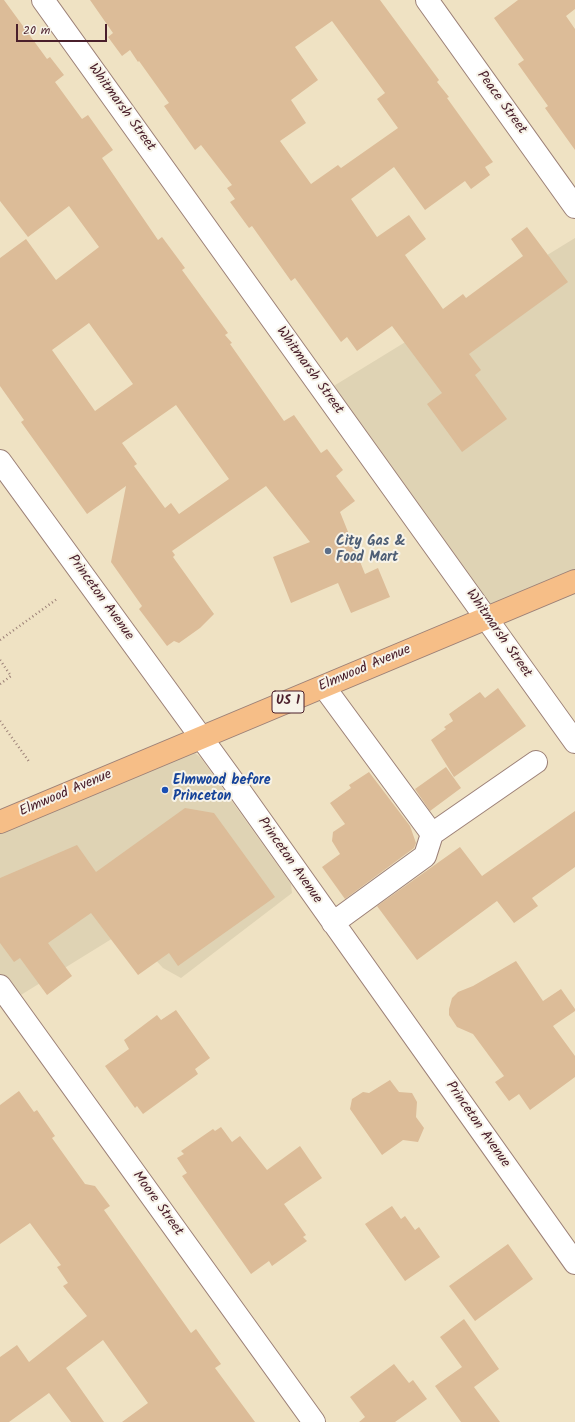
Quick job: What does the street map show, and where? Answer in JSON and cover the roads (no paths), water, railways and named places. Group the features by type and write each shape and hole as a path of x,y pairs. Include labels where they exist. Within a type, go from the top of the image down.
{"main road":[{"name":"Elmwood Avenue","path":"0,822 486,618 515,608 575,581"}],"street":[{"name":"Whitmarsh Street","path":"43,0 575,742"},
{"name":"Peace Street","path":"427,0 575,206"},
{"name":"Princeton Avenue","path":"0,461 202,738 575,1263"},
{"path":"324,687 432,834"},
{"path":"333,923 425,856 432,834 536,762"},
{"name":"Moore Street","path":"0,986 314,1422"}],"place":[{"name":"City Gas & Food Mart","path":"328,551"},
{"name":"Elmwood before Princeton","path":"165,790"}]}
